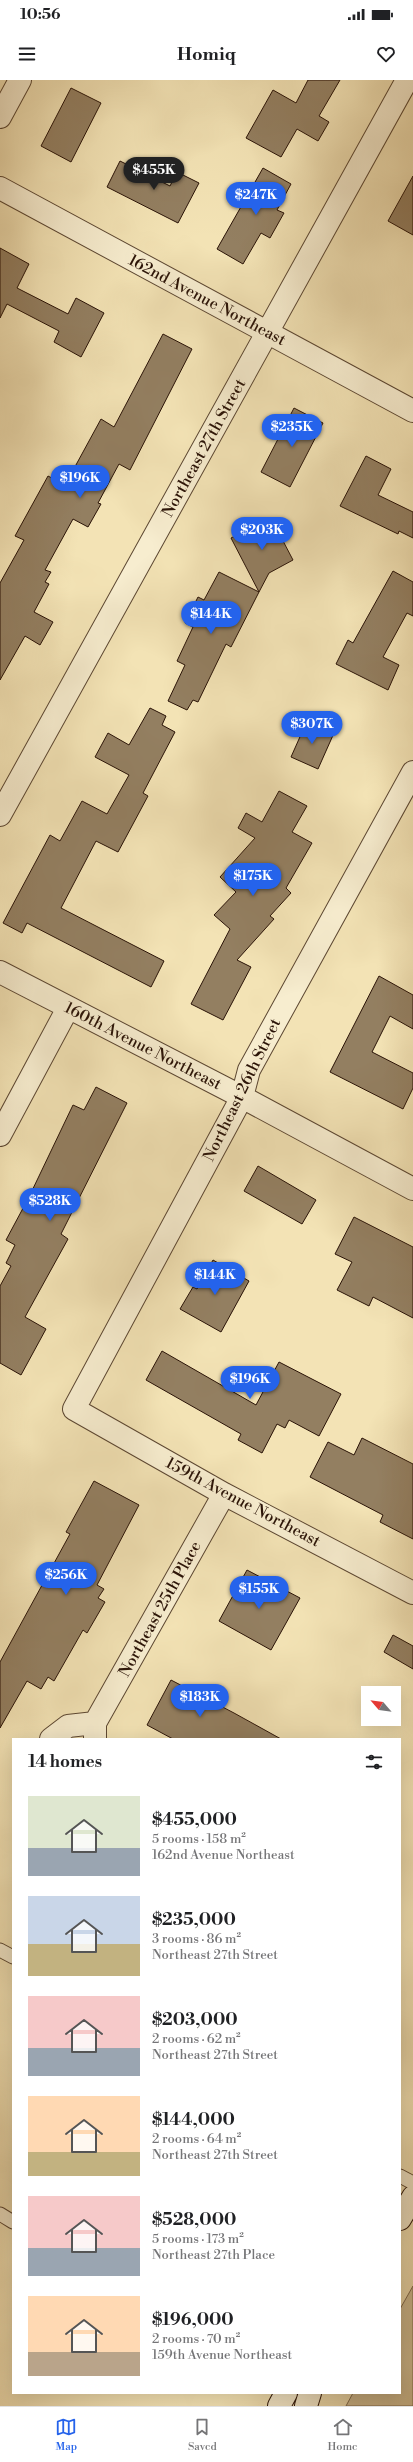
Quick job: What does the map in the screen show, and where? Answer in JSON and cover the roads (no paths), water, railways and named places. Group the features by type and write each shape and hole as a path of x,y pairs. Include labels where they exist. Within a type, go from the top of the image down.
{"street":[{"path":"0,117 20,80"},
{"name":"Northeast 27th Street","path":"0,815 407,80"},
{"name":"162nd Avenue Northeast","path":"0,188 413,411"},
{"name":"Northeast 26th Street","path":"74,1409 242,1097 249,1070 411,779"},
{"name":"160th Avenue Northeast","path":"0,972 242,1097 413,1188"},
{"path":"0,1135 68,1008"},
{"name":"159th Avenue Northeast","path":"74,1409 224,1494 413,1593"},
{"name":"Northeast 25th Place","path":"52,1738 68,1726 95,1731 224,1494"},
{"path":"401,2218 413,2197"},
{"path":"279,2406 285,2394"},
{"path":"306,2406 310,2394"}],"lane":[{"path":"0,1950 12,1956"},
{"path":"401,2177 413,2183"},
{"path":"0,2214 12,2221"}]}
